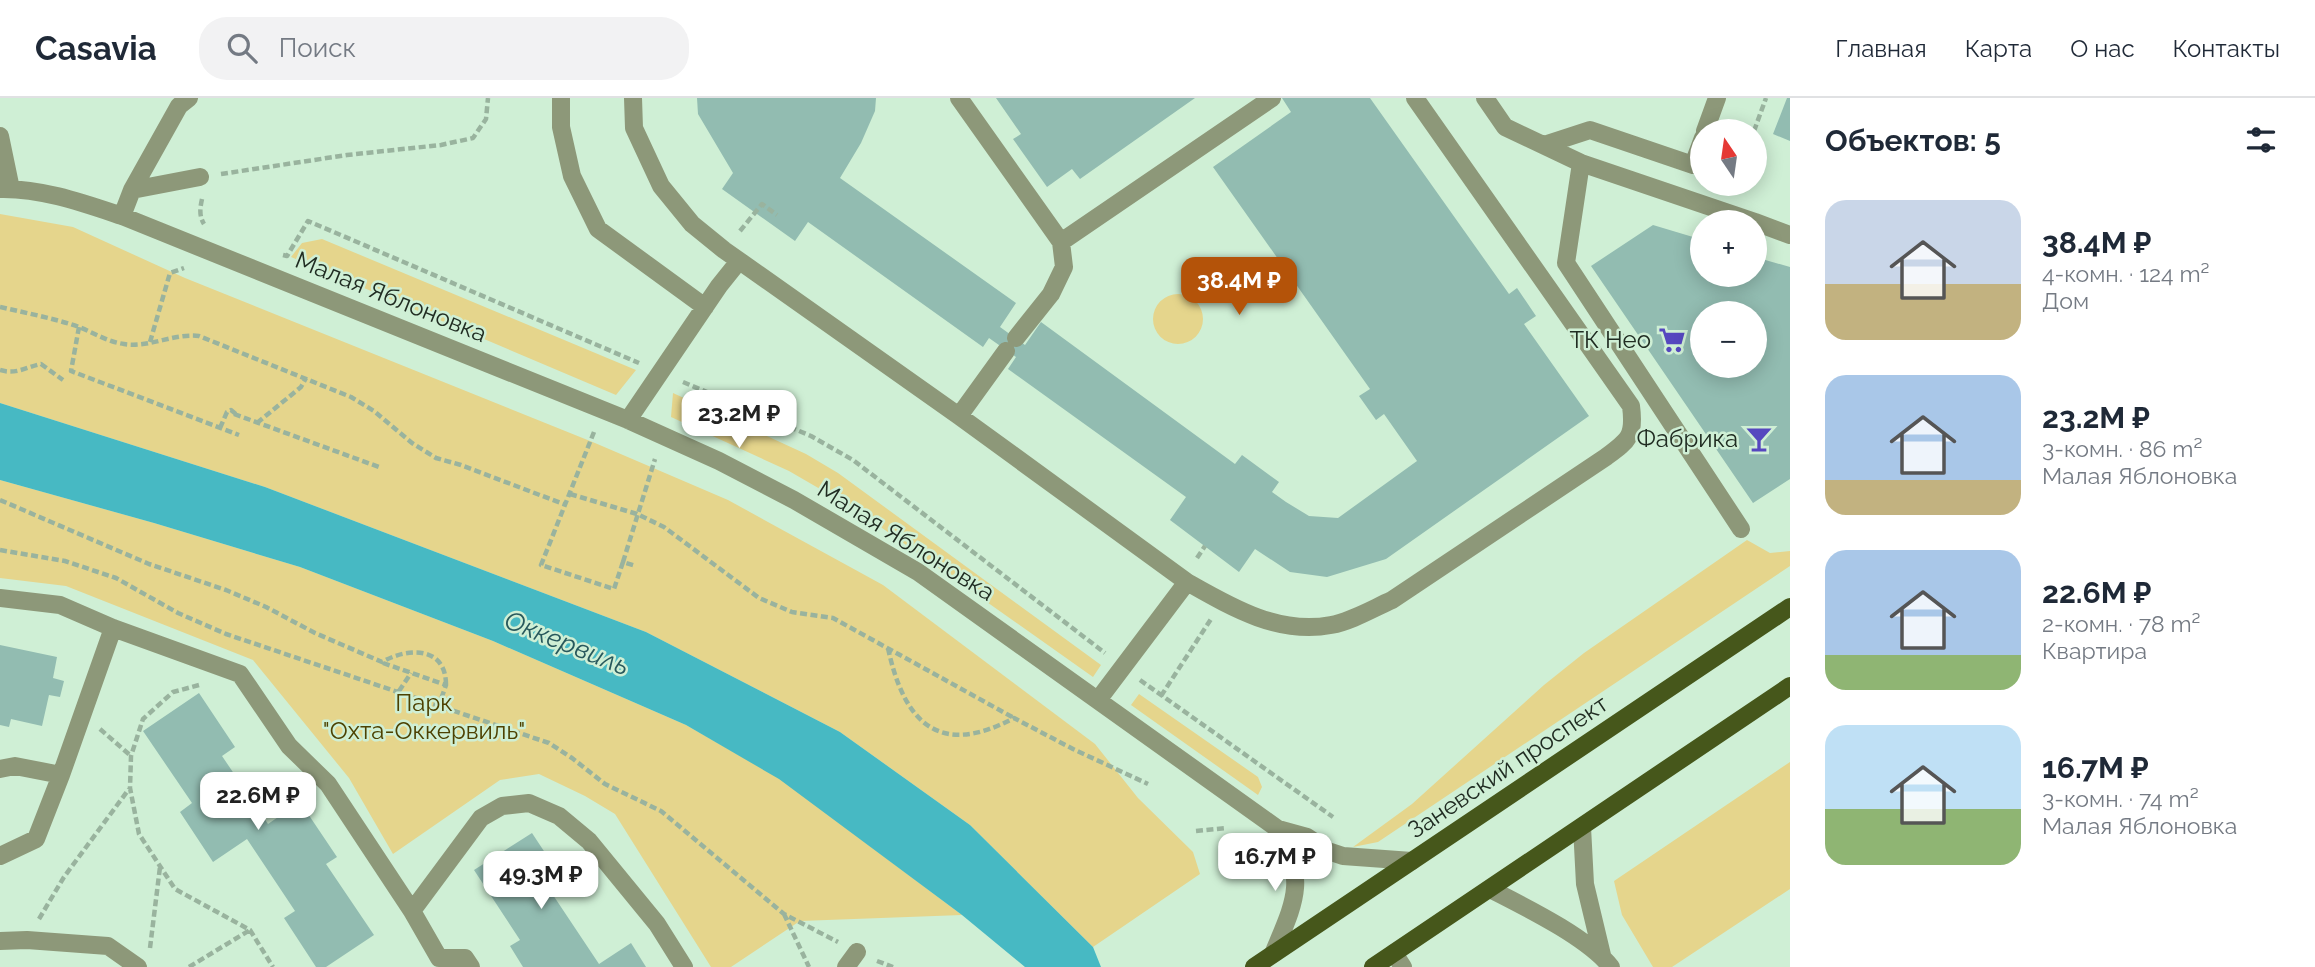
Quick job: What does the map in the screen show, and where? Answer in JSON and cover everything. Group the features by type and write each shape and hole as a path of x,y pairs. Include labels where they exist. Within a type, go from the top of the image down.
{"main road":[{"name":"Заневский проспект","path":"1254,967 1790,607"},
{"path":"1373,967 1398,960 1490,889 1790,686"}],"street":[{"path":"122,216 132,190 180,106 189,98"},
{"path":"561,98 561,127 572,176 598,229 705,307"},
{"path":"633,98 634,128 661,186 692,224 739,261 960,416 1187,582 1250,617 1306,628 1332,625 1392,600 1606,457 1623,444 1633,426 1631,406 1415,98"},
{"path":"959,98 1061,242 1064,267 1051,293 960,416"},
{"path":"1061,242 1272,98"},
{"path":"1485,98 1505,127 1581,163 1720,210"},
{"path":"1709,119 1717,98"},
{"path":"1544,145 1590,130 1690,164"},
{"path":"0,136 6,189"},
{"path":"1581,163 1566,263 1741,529"},
{"path":"132,190 200,177"},
{"name":"Малая Яблоновка","path":"6,189 70,199 122,216 628,420 719,461 794,500 918,572 1278,829 1307,837 1328,852 1343,856 1412,861"},
{"path":"1767,226 1790,234"},
{"path":"628,420 739,261"},
{"path":"1098,700 1187,582"},
{"path":"0,598 60,605 113,628 240,674 289,746 328,784 412,911 431,962 465,958 471,967"},
{"path":"0,856 36,839 113,628"},
{"path":"0,769 15,765 61,775"},
{"path":"412,911 481,818 502,806 528,803 559,816 589,841 657,924 684,967"},
{"path":"1582,827 1585,884 1606,961"},
{"name":"Малая Яблоновка","path":"1273,954 1293,905 1296,884 1296,870 1290,850 1278,829"},
{"path":"1490,889 1539,915 1606,961"},
{"path":"0,941 27,940 108,946 144,961"},
{"path":"846,967 857,952"}],"path":[{"path":"200,177 347,155 442,145 473,138 486,119 488,98"},
{"path":"1758,119 1766,98"},
{"path":"754,212 762,204 777,215"},
{"path":"150,342 170,273 184,268"},
{"path":"0,307 79,327 126,345 199,336 351,397 436,458 566,505"},
{"path":"79,327 71,371 239,435"},
{"path":"0,370 9,373 41,364 64,380"},
{"path":"257,423 301,387 306,378"},
{"path":"219,428 227,412 231,410 236,415 379,467"},
{"path":"594,432 541,565 614,589 655,459"},
{"path":"570,494 638,514 664,527 760,598 792,612 833,618 1014,718 1148,784"},
{"path":"0,499 149,564 226,590 266,607 315,633 382,662 446,685"},
{"path":"1197,558 1205,547"},
{"path":"0,550 65,561 116,578 178,613 226,634 549,743 605,784 661,811 784,915 857,952"},
{"path":"623,562 636,566"},
{"path":"888,648 903,698 913,713 939,731 957,735 978,734 1014,718"},
{"path":"382,662 408,651 437,659 446,671 446,685 439,705"},
{"path":"1161,695 1185,657"},
{"path":"208,662 199,685 173,692 143,719 131,756 130,788 139,834 175,889 250,930 273,967"},
{"path":"399,691 411,673"},
{"path":"83,713 131,756"},
{"path":"27,940 64,877 130,788"},
{"path":"1196,831 1227,828"},
{"path":"144,961 160,866"},
{"path":"784,915 809,967"},
{"path":"189,967 250,930"}],"green space":[{"path":"0,214 73,227 185,278 595,443 728,500 883,585 1095,744 1138,798 1193,852 1200,874 1093,947 970,825 840,732 646,632 265,487 0,403"},
{"path":"322,239 636,370 616,395 291,257 302,243"},
{"path":"1178,294 1196,301 1203,319 1196,337 1178,344 1160,337 1153,319 1160,301"},
{"path":"673,393 806,454 838,473 1101,665 1093,677 858,511 789,471 671,417"},
{"name":"Парк \"Охта-Оккервиль\"","path":"0,480 300,567 493,641 686,725 779,778 962,915 800,921 731,967 711,967 615,814 539,774 500,780 393,854 349,778 253,660 66,586 0,578"},
{"path":"1747,540 1770,553 1790,551 1790,566 1378,842 1353,847 1412,804 1544,685 1584,653"},
{"path":"1139,694 1258,777 1262,787 1258,795 1131,705"},
{"path":"1790,762 1790,889 1672,967 1653,967 1622,915 1614,881"}],"water":[{"name":"Оккервиль","path":"0,403 265,487 646,632 840,732 970,825 1093,947 1101,967 1025,967 962,915 779,779 686,725 493,641 300,567 0,480"}],"building":[{"path":"697,98 876,98 875,111 861,143 840,178 1016,303 1000,327 1025,345 1041,322 1235,464 1242,455 1279,482 1272,492 1286,502 1309,516 1338,518 1417,461 1384,414 1376,420 1359,396 1370,389 1213,167 1291,112 1282,98 1370,98 1509,294 1517,288 1536,316 1524,324 1589,416 1386,559 1327,577 1290,572 1255,549 1239,572 1170,520 1186,497 1008,369 1016,357 989,338 983,347 808,222 795,241 722,189 733,173 698,114"},
{"path":"996,98 1195,98 1080,179 1072,169 1047,187 1013,139 1021,134"},
{"path":"1787,98 1790,98 1790,141 1773,134"},
{"name":"ТК Нео","path":"1653,225 1690,236 1690,287 1767,287 1767,260 1790,267 1790,479 1753,503 1591,266"},
{"path":"0,645 57,657 53,678 64,681 60,697 49,695 42,726 11,719 9,727 0,725"},
{"path":"199,693 235,747 222,756 268,824 300,802 337,857 326,864 374,935 326,967 316,967 284,918 295,911 247,839 213,862 180,812 192,803 143,731"},
{"path":"532,833 567,886 553,895 599,964 631,943 646,967 523,967 510,946 520,940 474,870"}],"place":[{"name":"ТК Нео","path":"1672,340"},
{"name":"Фабрика","path":"1759,439"}]}
